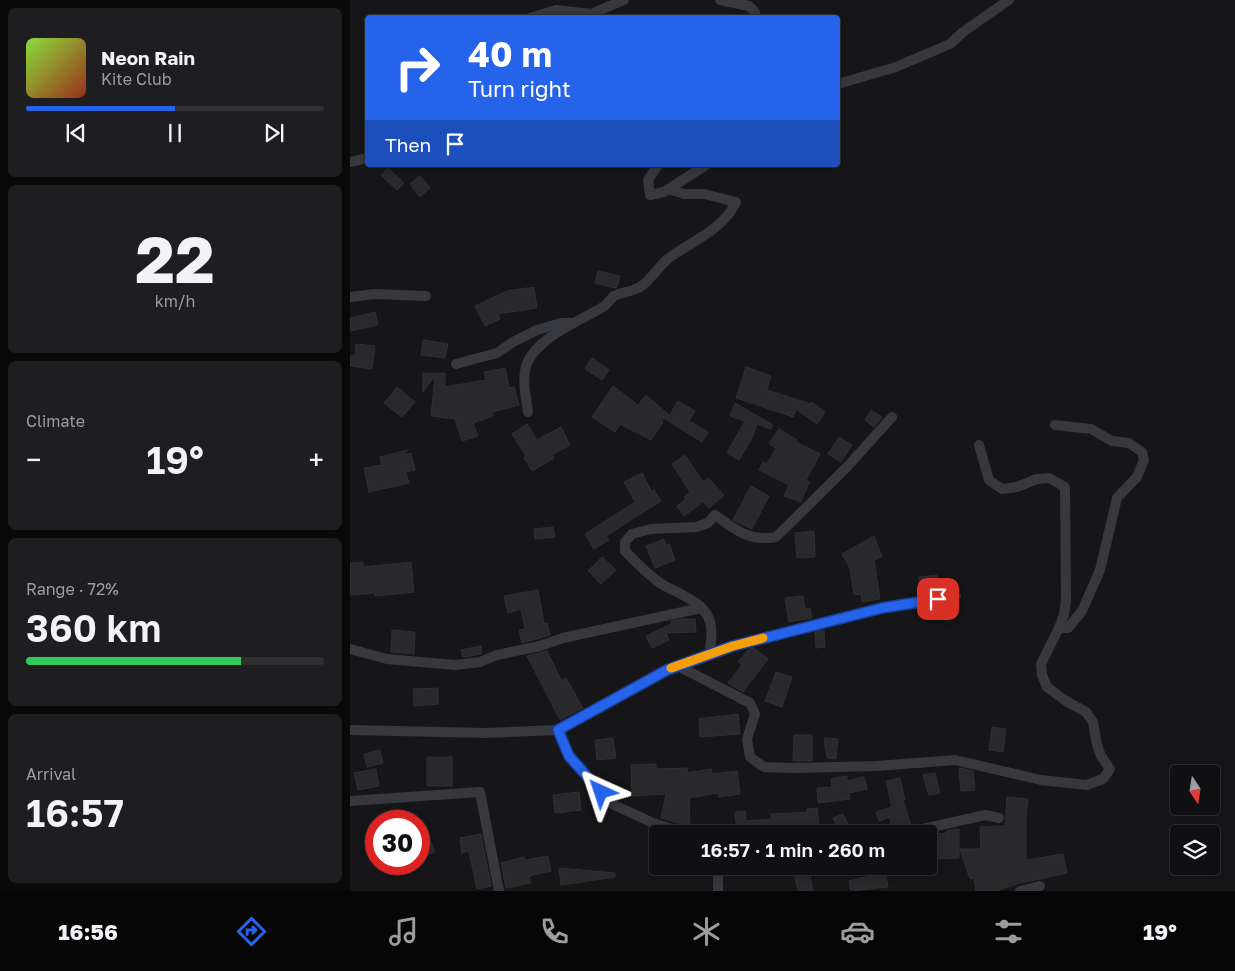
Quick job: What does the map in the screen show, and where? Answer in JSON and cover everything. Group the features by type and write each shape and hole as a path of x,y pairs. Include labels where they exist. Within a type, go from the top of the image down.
{"street":[{"path":"540,15 556,10 591,14 624,0"},
{"path":"720,0 749,6 756,12 756,15"},
{"path":"840,83 896,67 950,44 963,32 1009,0"},
{"path":"350,162 365,159"},
{"path":"657,167 648,180 650,195 664,192 703,167"},
{"path":"528,412 525,390 526,367 532,355 544,342 606,305 614,296 642,286 669,258 716,227 731,213 736,202 704,194 684,194 668,189"},
{"path":"350,297 375,294 426,296"},
{"path":"456,364 496,353 537,330 561,323 575,323"},
{"path":"710,655 713,633 708,615 691,599 660,583 625,552 625,542 632,534 651,529 696,527 708,523 715,515 732,528 751,537 762,540 776,537 846,468 892,417"},
{"path":"1055,425 1091,429 1112,441 1129,443 1142,452 1144,460 1137,476 1117,498 1100,570 1082,611 1068,628 1059,628"},
{"path":"678,666 750,703 756,714 747,739 750,757 764,767 877,766 955,760 1041,780 1087,785 1103,779 1110,768 1097,745 1093,722 1086,712 1066,702 1047,687 1042,675 1041,664 1059,628 1064,615 1066,600 1065,486 1049,478 1037,479 1017,487 1002,489 989,480 980,445"},
{"path":"350,730 486,733 558,730 667,670 733,646 882,608 956,596"},
{"path":"350,649 387,659 455,666 480,662 497,655 540,646 563,638 701,608"},
{"path":"558,730 569,756 612,804 656,825"},
{"path":"350,801 480,792 499,891"},
{"path":"937,826 985,816 999,818"},
{"path":"718,875 718,891"},
{"path":"1020,891 1040,886"}],"building":[{"path":"388,168 404,183 397,190 381,175"},
{"path":"420,176 430,188 420,197 410,184"},
{"path":"598,271 620,276 617,287 595,283"},
{"path":"534,287 537,308 498,314 500,319 485,326 475,306 507,291"},
{"path":"375,312 378,325 350,331 350,318"},
{"path":"423,340 448,344 445,358 421,355"},
{"path":"356,344 375,346 372,369 350,366 350,356 355,356"},
{"path":"592,358 609,370 602,380 585,369"},
{"path":"746,367 771,376 767,390 811,404 812,402 825,412 817,424 796,409 793,417 736,398"},
{"path":"505,368 509,388 514,387 519,405 492,412 493,416 473,423 478,436 462,441 455,419 431,416 435,376 423,392 423,373 445,373 445,387 486,380 484,372"},
{"path":"613,386 638,405 646,395 669,415 666,420 660,416 663,422 651,440 620,424 615,432 592,417"},
{"path":"397,387 415,402 402,417 384,403"},
{"path":"678,401 695,411 689,421 708,432 702,442 667,420"},
{"path":"735,403 773,425 771,429 757,424 752,438 739,460 727,453 745,421 730,416"},
{"path":"871,410 882,417 874,427 865,420"},
{"path":"527,424 537,440 561,427 570,445 552,455 554,458 532,471 524,458 526,456 512,434"},
{"path":"779,429 797,440 796,442 820,454 806,480 809,482 801,502 784,496 789,485 759,470 763,462 767,464 776,448 769,444"},
{"path":"839,437 852,445 841,462 828,454"},
{"path":"408,450 404,455 411,453 415,470 406,472 409,483 369,492 364,468 382,465 380,457"},
{"path":"685,455 703,482 708,478 724,495 709,508 703,502 684,516 677,506 686,499 684,497 690,492 672,464"},
{"path":"642,473 652,492 654,490 661,501 606,536 609,540 594,549 585,534 635,502 624,482"},
{"path":"751,486 769,496 752,529 733,520"},
{"path":"553,527 555,537 535,539 534,529"},
{"path":"814,531 815,557 797,558 795,533"},
{"path":"874,536 882,557 874,560 880,599 862,602 861,594 854,595 850,568 842,554"},
{"path":"664,539 666,545 669,544 675,560 655,568 646,546"},
{"path":"602,557 616,570 601,584 588,571"},
{"path":"363,562 363,567 411,562 414,592 375,596 375,593 350,595 350,563"},
{"path":"937,575 939,591 922,594 919,577"},
{"path":"538,590 544,624 547,623 550,635 522,643 519,630 525,629 521,609 508,613 504,596"},
{"path":"803,596 805,609 810,608 812,618 789,622 785,598"},
{"path":"695,619 696,632 666,633 669,640 652,648 646,636 671,624 671,621"},
{"path":"392,630 415,632 414,654 391,652"},
{"path":"824,630 825,647 816,648 815,632"},
{"path":"481,646 482,654 463,657 461,650"},
{"path":"754,648 768,659 743,692 728,683 742,665 738,662 749,649"},
{"path":"547,651 561,680 566,678 583,708 560,720 527,656"},
{"path":"776,672 792,677 782,707 765,701"},
{"path":"438,688 438,704 414,706 413,689"},
{"path":"738,714 740,734 700,737 699,719"},
{"path":"992,727 1006,729 1003,752 989,750"},
{"path":"794,735 812,735 812,761 793,761"},
{"path":"613,738 616,758 597,760 595,740"},
{"path":"824,738 838,739 836,759 827,758"},
{"path":"380,750 383,763 367,767 364,754"},
{"path":"427,757 452,757 452,786 427,786"},
{"path":"656,764 656,769 687,768 687,773 711,769 712,774 737,771 740,794 719,797 718,793 689,798 690,825 686,825 661,818 666,794 632,796 631,765"},
{"path":"376,769 379,786 358,790 354,773"},
{"path":"959,769 973,771 975,790 961,791"},
{"path":"935,773 940,793 929,795 923,775"},
{"path":"847,776 847,781 864,777 867,789 849,793 850,799 818,803 817,788 832,787 831,779"},
{"path":"900,778 905,800 903,800 911,825 890,825 890,817 879,821 876,812 892,807 886,781"},
{"path":"579,792 581,810 555,813 553,795"},
{"path":"1007,797 1028,799 1026,860 1063,854 1067,873 1020,883 997,891 976,891 974,878 970,879 960,849 981,849 980,827 1005,826"},
{"path":"817,808 819,825 736,825 735,812 745,811 746,821 771,819 771,814 808,812 807,809"},
{"path":"843,814 848,825 836,825 833,818"},
{"path":"959,829 959,858 937,859 937,834 947,833 947,831"},
{"path":"481,834 491,886 477,889 469,851 462,853 460,838"},
{"path":"430,840 435,852 430,854"},
{"path":"548,856 551,871 529,876 531,883 506,888 501,863 524,857 525,860"},
{"path":"559,868 615,873 615,877 561,885"},
{"path":"794,875 810,875 813,891 798,891"},
{"path":"875,875 886,875 888,887 851,891 849,881"}],"slow traffic":[{"path":"671,668 733,646 763,638"}],"route":[{"path":"601,792 569,756 558,730 667,670 733,646 882,608 938,599"}]}
